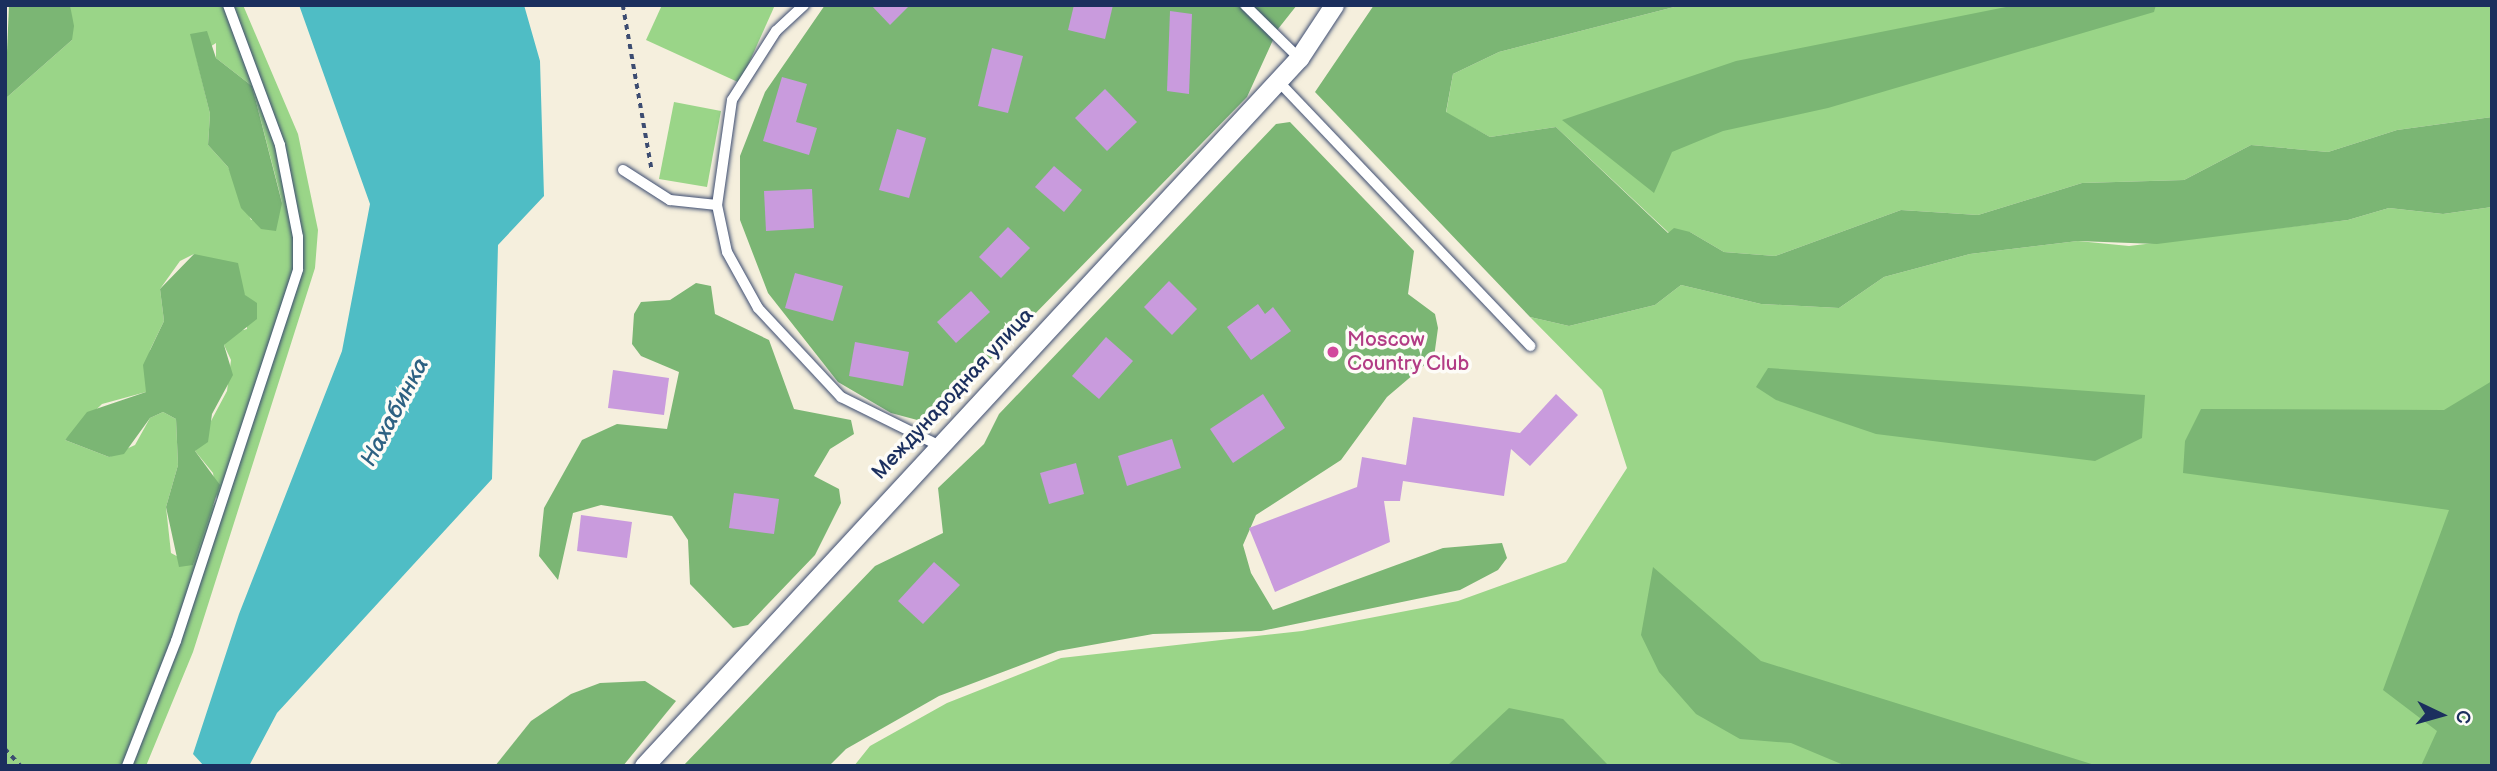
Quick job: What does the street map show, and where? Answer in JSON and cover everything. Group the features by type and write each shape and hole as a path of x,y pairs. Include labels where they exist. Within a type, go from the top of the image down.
{"street":[{"name":"Международная улица","path":"644,766 936,444 1300,58 1335,5"}],"lane":[{"path":"127,766 176,641 298,269 299,237 280,145 228,5"},
{"path":"804,5 776,31 732,100 717,205 727,252 758,308 841,397 936,444"},
{"path":"1245,5 1300,58"},
{"path":"1278,80 1530,346"},
{"path":"623,170 670,200 717,205"}],"path":[{"path":"623,5 656,191"},
{"path":"5,749 21,766"}],"green space":[{"path":"9,5 70,5 74,26 72,40 5,99"},
{"path":"70,5 243,5 298,134 318,230 315,268 193,652 146,766 5,766 5,99 72,40","holes":["216,43 216,58 252,86 282,203 251,220 228,167 208,145 210,114 196,56","194,254 245,295 247,329 232,333 224,345 231,360 227,391 195,451 213,473 217,499 203,523 193,565 171,553 166,507 178,465 176,419 163,412 150,418 135,445 109,457 65,440 102,404 146,392 150,350 164,321 160,289 180,261"]},
{"path":"662,5 775,5 740,83 646,40"},
{"path":"825,5 1297,5 1278,29 1247,97 935,416 921,421 891,413 838,382 768,293 740,220 740,156 765,92"},
{"path":"1374,5 1682,5 1499,52 1453,74 1446,112 1490,137 1556,127 1668,233 1674,228 1690,232 1724,252 1775,256 1901,210 1978,215 2082,183 2184,180 2251,145 2328,152 2397,130 2492,117 2492,207 2443,214 2389,208 2348,220 2157,244 2078,241 1970,254 1884,277 1839,308 1761,304 1681,285 1655,305 1569,326 1530,317 1315,92"},
{"path":"1682,5 2492,5 2492,117 2397,130 2328,152 2251,145 2184,180 2082,183 1978,215 1901,210 1775,256 1724,252 1690,232 1669,233 1556,127 1490,137 1446,113 1453,74 1499,52"},
{"path":"2016,5 2156,5 2154,12 1828,108 1723,131 1672,152 1654,193 1562,120 1736,61"},
{"path":"207,31 216,58 252,86 282,203 276,231 261,229 241,208 228,167 208,145 210,114 190,34"},
{"path":"674,102 721,111 707,187 659,179"},
{"path":"1290,122 1414,251 1408,294 1435,314 1438,328 1434,357 1387,397 1341,460 1256,515 1243,545 1251,573 1273,610 1443,548 1502,543 1507,558 1498,570 1460,590 1261,631 1153,634 1058,651 939,696 846,749 829,766 683,766 875,566 943,533 938,488 984,444 999,414 1276,124"},
{"name":"Moscow Country Club","path":"2492,207 2492,766 854,766 870,746 947,703 1061,658 1302,631 1458,601 1566,562 1627,468 1602,390 1530,317 1569,326 1655,305 1681,285 1761,304 1839,308 1884,277 1970,254 2078,241 2129,246 2348,220 2389,208 2443,214"},
{"path":"194,254 238,263 245,295 257,303 257,319 224,345 233,375 212,414 208,442 195,451 220,485 193,565 179,567 166,507 178,465 176,419 163,412 150,418 124,454 109,457 65,440 87,412 146,392 143,365 164,321 160,289"},
{"path":"696,283 711,286 715,314 769,340 794,409 851,420 854,434 830,449 814,476 839,489 841,503 815,555 748,625 733,628 690,584 688,540 672,516 601,505 573,513 558,580 539,556 544,508 582,440 617,424 667,429 679,372 641,356 632,344 634,314 641,302 670,300"},
{"path":"1768,368 2145,395 2142,438 2095,461 1876,434 1776,400 1756,387"},
{"path":"2492,381 2492,766 2421,766 2437,731 2383,690 2449,510 2183,473 2185,441 2201,409 2444,410"},
{"path":"1653,567 1761,661 2098,766 1846,766 1791,743 1740,739 1696,714 1659,672 1641,635"},
{"path":"645,681 676,701 623,766 495,766 531,721 571,694 600,683"},
{"path":"1509,708 1563,719 1609,766 1447,766"}],"water":[{"name":"Нахабинка","path":"299,5 524,5 540,61 544,196 498,245 492,479 277,713 249,766 204,766 193,754 239,614 342,351 370,204"}],"building":[{"path":"871,5 910,5 890,25"},
{"path":"1074,5 1113,5 1105,39 1068,30"},
{"path":"1170,11 1192,14 1189,94 1167,91"},
{"path":"992,48 1023,56 1008,113 978,106"},
{"path":"782,77 807,84 796,122 817,128 809,155 763,141"},
{"path":"1105,89 1137,122 1107,151 1075,118"},
{"path":"897,129 926,138 909,198 879,190"},
{"path":"1054,166 1082,190 1064,212 1035,187"},
{"path":"812,189 814,228 766,231 764,191"},
{"path":"1008,227 1030,248 1001,278 979,257"},
{"path":"795,273 843,286 833,321 785,308"},
{"path":"1169,281 1197,309 1172,335 1144,307"},
{"path":"971,291 990,312 956,343 937,322"},
{"path":"1258,304 1265,314 1273,307 1291,331 1251,360 1227,327"},
{"path":"1106,337 1133,361 1099,399 1072,376"},
{"path":"855,342 909,352 903,386 849,376"},
{"path":"613,370 669,378 664,415 608,408"},
{"path":"1263,394 1285,428 1233,463 1210,429"},
{"path":"1556,394 1578,415 1530,466 1511,449 1504,496 1403,481 1400,501 1384,501 1390,542 1275,592 1249,528 1357,487 1362,457 1406,465 1413,417 1520,433"},
{"path":"1172,439 1181,468 1127,486 1118,456"},
{"path":"1076,463 1084,494 1049,504 1040,473"},
{"path":"734,493 779,499 774,534 729,528"},
{"path":"581,515 632,522 627,558 577,551"},
{"path":"934,562 960,585 923,624 898,601"}],"place":[{"name":"Moscow Country Club","path":"1333,352"}]}
